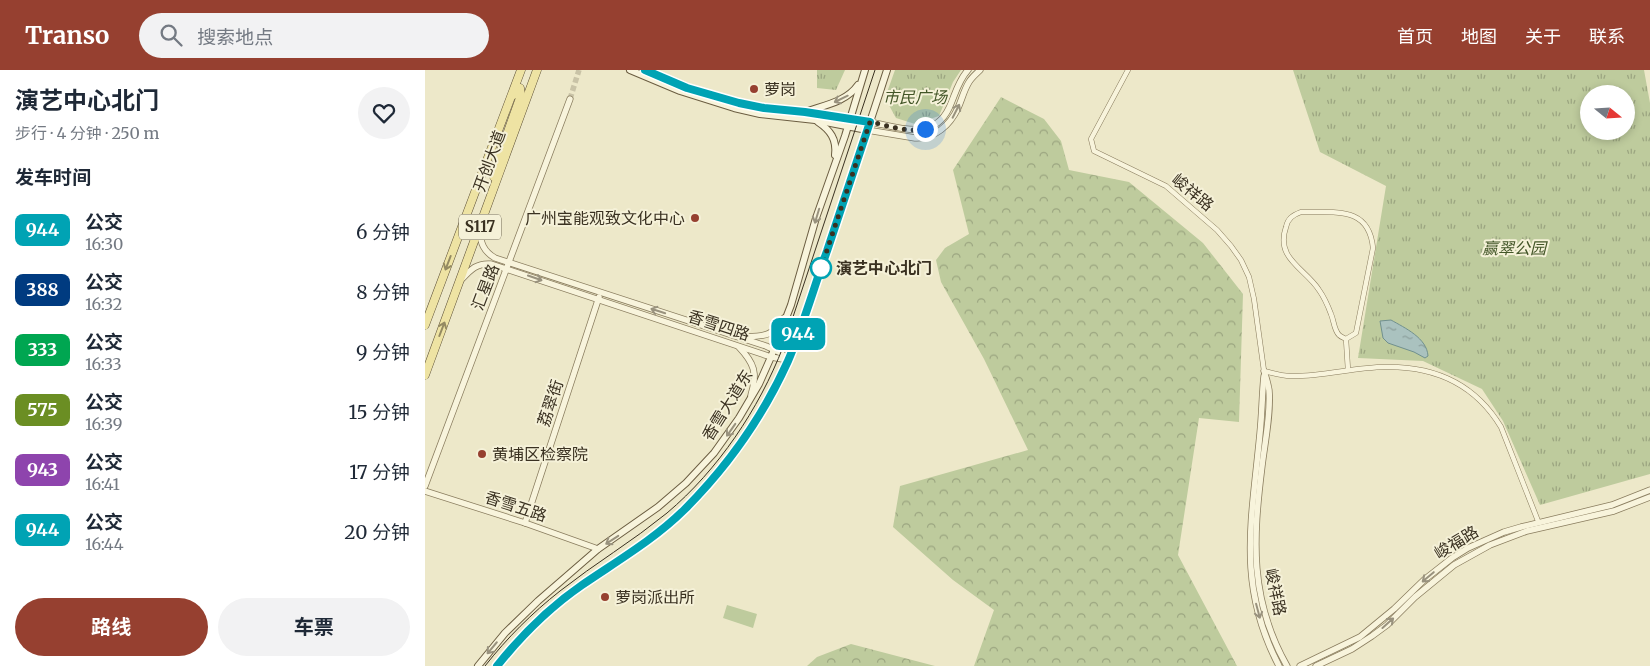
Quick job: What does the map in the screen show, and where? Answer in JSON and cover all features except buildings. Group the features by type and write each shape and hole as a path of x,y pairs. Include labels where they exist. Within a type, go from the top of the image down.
{"main road":[{"name":"开创大道","path":"425,325 521,70"},
{"name":"开创大道","path":"425,375 537,70"},
{"path":"534,80 542,70"},
{"path":"630,70 680,91 734,108 760,114 815,120 867,130"},
{"path":"645,70 687,88 764,108 870,122"},
{"name":"香雪大道东","path":"497,666 514,646 555,606 660,531 691,503 742,442 765,405 788,360 887,70"},
{"path":"805,112 849,95 858,85 865,71"},
{"name":"香雪大道东","path":"479,666 505,633 527,611 598,549 658,507 686,483 718,447 748,404 771,357 791,305 816,218 865,71"},
{"path":"493,191 496,165 521,95 520,88 516,89 510,99"},
{"path":"815,120 829,131 835,140 836,152 832,169"}],"street":[{"path":"870,122 908,130 918,130 931,126 944,115 959,83 968,70"},
{"path":"867,130 915,138 926,137 940,131 949,123 969,82 980,70"},
{"name":"峻祥路","path":"1128,70 1091,138 1094,151 1166,186 1217,230 1241,260 1249,277 1264,371 1269,389 1268,416 1256,519 1256,566 1268,624 1287,666"},
{"name":"汇星路","path":"425,486 570,98"},
{"path":"1301,212 1347,214 1357,217 1366,225 1372,237 1373,248 1356,332 1346,339 1339,335 1319,289 1285,251 1283,242 1284,231 1287,221 1293,214 1301,212"},
{"name":"香雪四路","path":"479,229 486,252 508,266 597,300 771,357 788,360"},
{"name":"香雪四路","path":"460,281 476,265 508,266 737,337 781,353 788,360"},
{"name":"荔翠街","path":"525,523 600,293"},
{"path":"737,337 758,337 769,334 782,322 791,305"},
{"path":"1346,339 1348,370"},
{"path":"737,346 747,356 754,369 754,386 748,404"},
{"path":"1264,371 1289,376 1385,367 1420,370 1437,374 1463,385 1493,414 1501,427 1538,521"},
{"name":"峻祥路","path":"1264,371 1260,434 1251,509 1249,557 1256,605 1269,644 1279,666"},
{"name":"峻福路","path":"1300,666 1361,637 1438,569 1468,548 1504,532 1538,521 1605,507 1650,490"},
{"name":"香雪五路","path":"425,491 598,549"},
{"name":"峻福路","path":"1316,666 1352,649 1372,636 1387,625 1415,597 1444,573 1490,545 1527,531 1606,513 1650,498"}],"green space":[{"name":"市民广场","path":"817,70 845,70 836,90 817,88"},
{"name":"市民广场","path":"895,70 961,70 953,82 939,116 915,124 896,118 885,98"},
{"name":"赢翠公园","path":"1293,70 1644,70 1650,103 1650,474 1540,505 1503,421 1482,389 1423,361 1358,358 1386,186 1320,152"},
{"path":"1001,97 1044,119 1061,141 1069,170 1129,182 1203,243 1243,294 1239,422 1199,418 1178,555 1237,666 974,666 994,610 953,580 893,527 900,486 1028,450 984,359 941,282 936,260 945,248 969,234 953,170"},
{"path":"727,605 757,614 753,628 723,618"},
{"path":"851,644 935,666 807,666 817,657"}],"water":[{"path":"1391,320 1420,339 1427,350 1428,356 1425,358 1388,343 1383,338 1380,321"}],"tunnel":[{"path":"570,99 579,70"}],"tram line":[{"path":"485,666 520,626 550,599 654,523 686,496 720,458 735,437 762,393 783,347 875,70"}],"bus line":[{"name":"944","path":"497,666 535,624 555,606 673,520 707,485 742,442 778,382 788,360 870,122 739,103 687,88 645,70"}],"place":[{"name":"萝岗","path":"754,89"},
{"name":"广州宝能观致文化中心","path":"695,218"},
{"name":"演艺中心北门","path":"821,268"},
{"name":"黄埔区检察院","path":"482,454"},
{"name":"萝岗派出所","path":"605,597"}],"route":[{"path":"821,268 870,122 908,130 925,129"}]}
